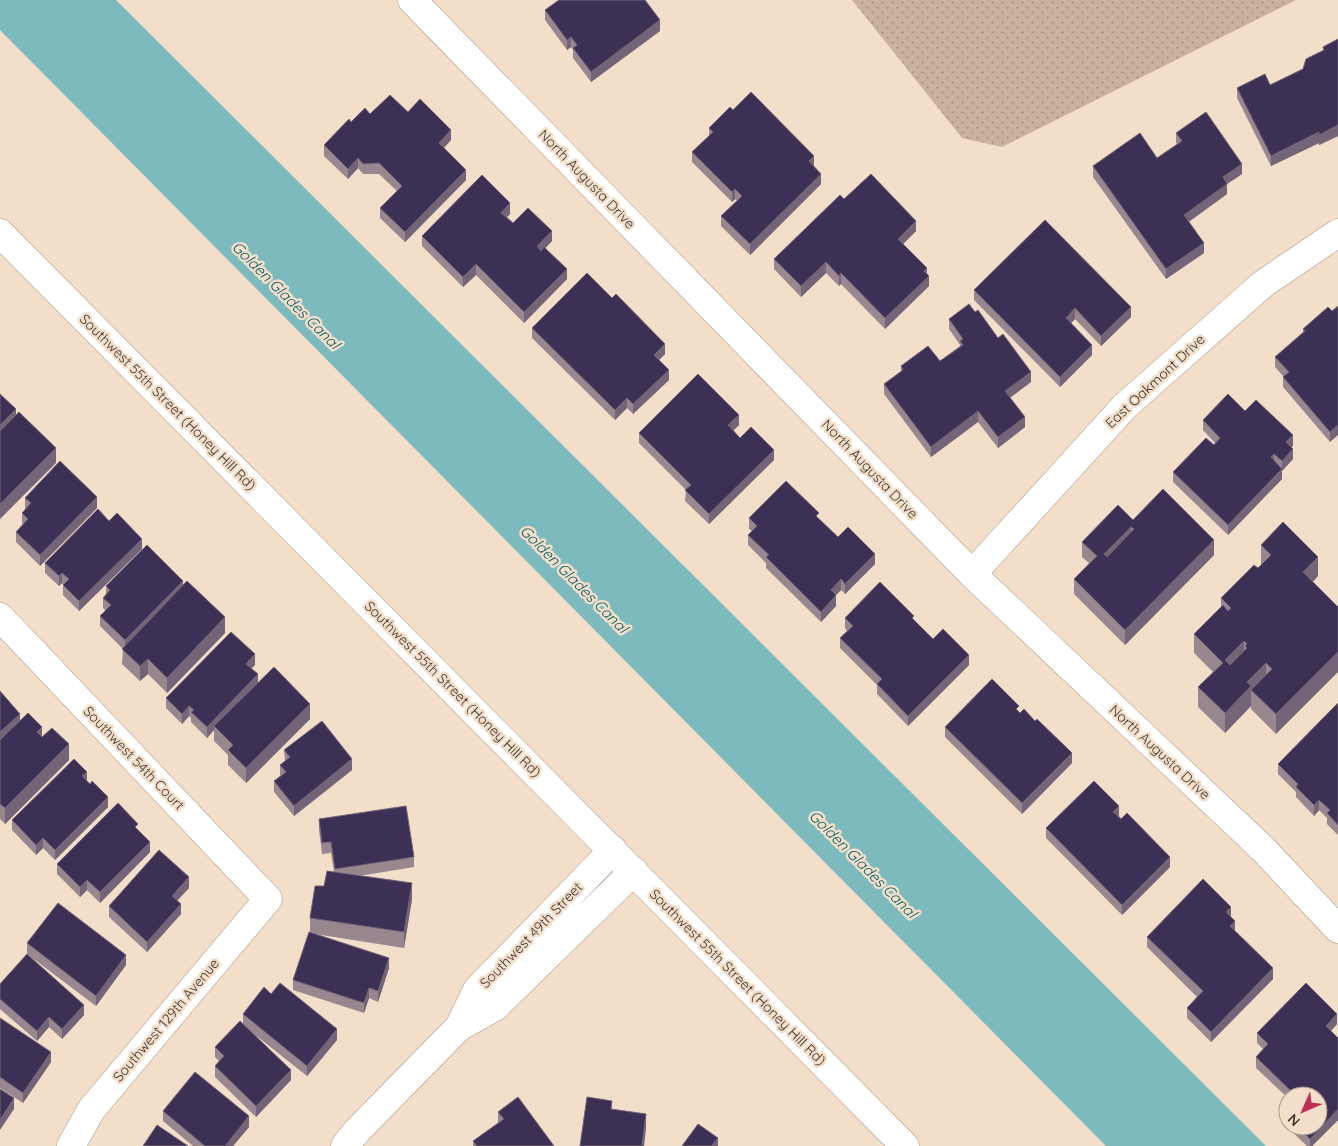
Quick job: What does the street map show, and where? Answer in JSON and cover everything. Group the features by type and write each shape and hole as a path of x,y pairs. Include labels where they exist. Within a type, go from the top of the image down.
{"street":[{"name":"North Augusta Drive","path":"412,0 972,574 1263,849 1338,929"},
{"name":"Southwest 55th Street (Honey Hill Rd)","path":"0,233 906,1146"},
{"name":"East Oakmont Drive","path":"972,574 1125,406 1263,284 1338,233"},
{"name":"Southwest 54th Court","path":"0,617 268,899"},
{"name":"Southwest 49th Street","path":"459,1027 477,990 613,850"},
{"name":"Southwest 49th Street","path":"345,1146 356,1132 459,1027 495,1006 634,871"},
{"name":"Southwest 129th Avenue","path":"71,1146 91,1110 268,899"}],"shaded area":[{"path":"852,0 1296,0 1002,147 962,138"}],"water":[{"name":"Golden Glades Canal","path":"0,0 116,0 1266,1146 1106,1146 0,30"}],"building":[{"path":"559,0 645,0 660,20 591,72 573,48 577,45 571,37 567,40 545,10"},
{"path":"1338,39 1338,125 1319,135 1319,132 1271,156 1237,88 1265,74 1270,85 1303,69 1306,59 1324,50 1323,47"},
{"path":"751,92 814,156 809,161 821,174 750,244 721,216 742,196 735,189 732,192 692,152 713,132 709,128 730,107 733,110"},
{"path":"390,95 408,112 420,99 451,130 439,143 466,170 405,232 380,208 402,186 379,163 363,164 358,158 348,169 324,145 349,119 351,122 365,108 370,114"},
{"path":"1206,112 1242,164 1223,177 1227,184 1184,215 1204,243 1166,269 1093,166 1140,133 1157,158 1182,141 1176,133"},
{"path":"871,174 916,221 898,239 927,268 924,271 929,276 885,318 841,273 839,276 826,262 801,286 774,259 840,195 844,199"},
{"path":"482,175 510,203 501,213 513,223 528,208 552,231 537,246 541,251 544,247 567,269 524,312 476,264 463,277 422,236"},
{"path":"1045,220 1131,307 1101,336 1075,308 1066,318 1092,345 1060,377 974,290"},
{"path":"587,273 612,298 616,294 665,344 654,355 669,370 633,404 627,398 615,410 532,328"},
{"path":"969,304 975,312 978,310 998,338 1003,334 1031,372 1005,391 1025,417 998,437 978,411 931,447 884,384 903,370 901,366 928,346 940,361 963,345 960,341 963,339 949,319"},
{"path":"1338,306 1338,425 1330,432 1283,377 1289,372 1275,357 1305,331 1303,329 1328,307 1332,311"},
{"path":"698,374 739,415 728,425 740,438 751,427 774,450 709,514 685,490 691,485 639,433"},
{"path":"0,394 16,409 0,425"},
{"path":"1228,394 1245,411 1256,400 1293,435 1286,442 1293,449 1282,461 1274,454 1271,457 1282,469 1228,525 1173,472 1206,438 1214,445 1220,438 1203,420"},
{"path":"19,412 56,448 0,504 0,431"},
{"path":"60,461 97,497 40,555 16,532 28,519 22,513 31,503 25,498"},
{"path":"786,481 819,513 816,516 838,537 848,527 875,554 845,584 841,579 831,590 836,595 821,612 766,557 769,555 748,535 757,526 749,518"},
{"path":"1163,489 1214,540 1125,630 1074,579 1097,556 1082,542 1118,505 1133,520","holes":["1131,527 1134,529 1107,557 1104,554"]},
{"path":"98,509 109,521 117,513 142,539 79,601 63,585 69,579 62,573 59,576 45,563"},
{"path":"1283,522 1318,557 1303,572 1338,607 1338,652 1276,714 1251,690 1272,669 1266,663 1247,682 1251,686 1225,713 1198,687 1223,663 1194,634 1223,605 1228,611 1231,608 1221,598 1254,565 1258,568 1271,555 1261,545","holes":["1244,641 1247,644 1245,646 1247,648 1230,665 1225,660"]},
{"path":"147,545 183,581 125,640 100,616 111,605 103,598 110,590 106,586"},
{"path":"187,581 225,617 167,678 148,659 140,666 122,649"},
{"path":"880,582 914,616 912,618 933,639 943,629 969,655 908,716 877,684 882,679 840,638 853,626 845,618"},
{"path":"231,632 255,654 246,664 258,674 207,727 191,712 194,710 189,706 182,714 166,698"},
{"path":"274,667 310,704 246,768 228,750 233,745 214,726"},
{"path":"992,679 1019,706 1016,709 1020,713 1024,709 1035,721 1037,719 1072,753 1022,803 945,727"},
{"path":"0,691 20,714 0,732"},
{"path":"1338,703 1338,825 1327,813 1330,810 1319,800 1314,805 1296,787 1298,784 1278,764"},
{"path":"28,713 42,727 37,732 42,737 52,728 69,744 5,808 0,804 0,740"},
{"path":"322,721 352,759 294,806 274,781 286,772 280,765 290,757 284,750"},
{"path":"74,759 87,772 82,776 90,784 92,781 108,797 55,850 43,838 36,845 12,820"},
{"path":"1094,781 1119,806 1113,812 1121,819 1127,813 1170,857 1122,905 1046,828"},
{"path":"118,803 138,824 135,827 150,842 100,892 87,880 80,887 57,864"},
{"path":"406,806 414,857 335,869 331,842 322,843 319,819"},
{"path":"159,850 189,877 172,896 181,904 147,942 109,906"},
{"path":"327,871 412,883 404,932 310,918 315,886 324,886"},
{"path":"1203,879 1231,907 1226,912 1235,921 1230,926 1273,968 1211,1032 1187,1008 1203,991 1147,937"},
{"path":"58,903 126,955 96,996 27,943"},
{"path":"309,932 389,958 378,991 369,988 364,1003 293,980"},
{"path":"27,954 84,1005 62,1029 49,1017 37,1031 0,999 0,984"},
{"path":"280,983 337,1029 307,1066 243,1014 264,987 271,994"},
{"path":"1306,983 1337,1014 1326,1026 1338,1038 1338,1109 1328,1120 1328,1086 1286,1086 1256,1057 1268,1044 1257,1033"},
{"path":"0,1018 51,1052 23,1093 0,1077"},
{"path":"240,1021 291,1070 256,1106 215,1066 224,1056 215,1047"},
{"path":"195,1072 249,1116 225,1146 205,1146 163,1111"},
{"path":"0,1089 14,1098 0,1120"},
{"path":"518,1097 554,1146 477,1146 473,1141 504,1119 498,1112"},
{"path":"587,1097 612,1101 611,1109 646,1114 642,1146 580,1146"},
{"path":"698,1124 718,1138 713,1146 682,1146"},
{"path":"157,1125 188,1146 143,1146"}]}
